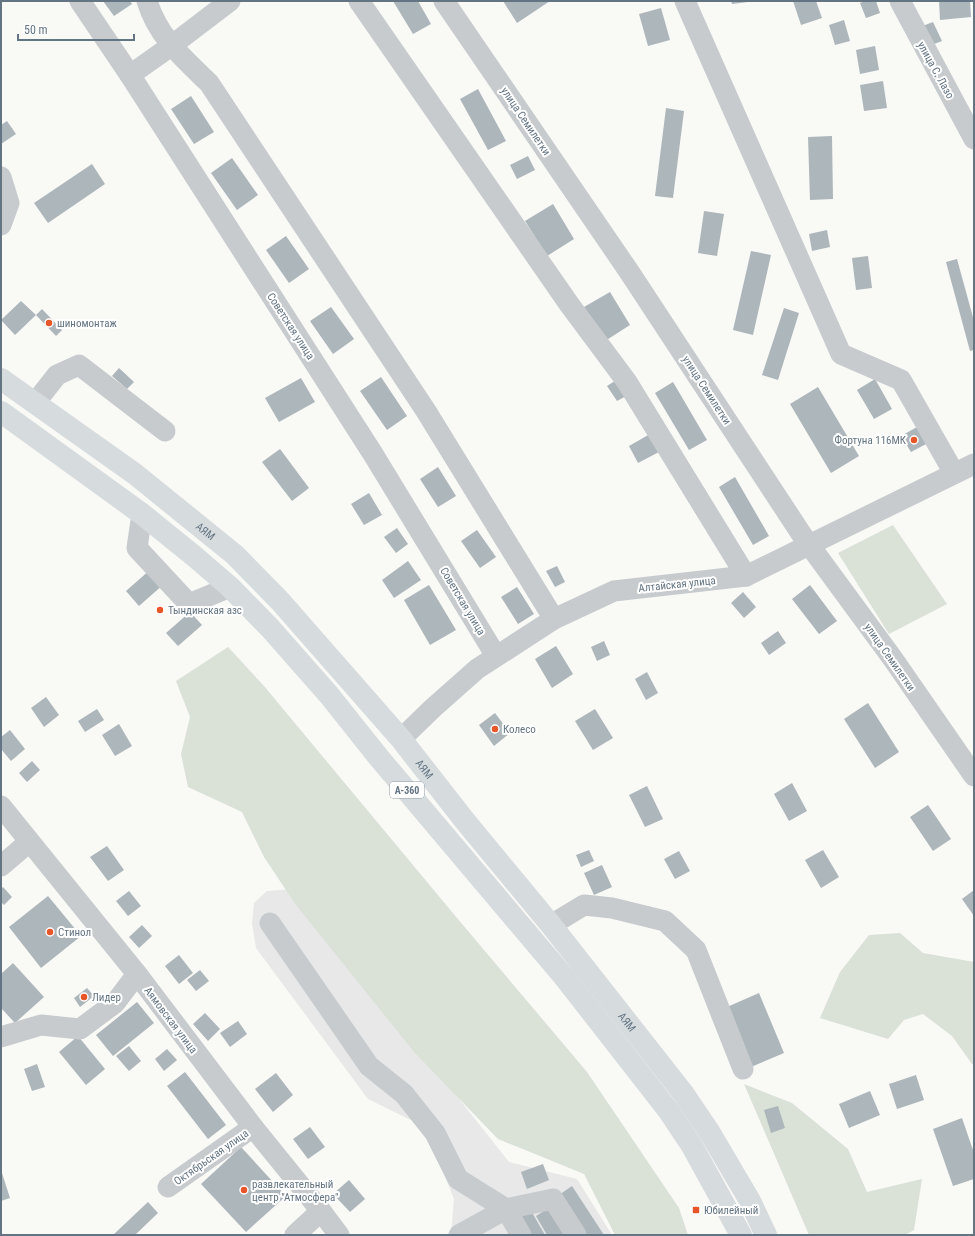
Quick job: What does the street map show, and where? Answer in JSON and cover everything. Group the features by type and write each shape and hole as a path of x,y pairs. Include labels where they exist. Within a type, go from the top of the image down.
{"highway":[{"name":"АЯМ","path":"1,379 135,474 235,555 280,601 401,739 465,821 551,925 683,1093 710,1133 750,1201 766,1235"},
{"name":"АЯМ","path":"1,412 142,514 230,587 270,628 329,695 380,760 565,978 668,1110 692,1146 741,1235"}],"street":[{"name":"Советская улица","path":"80,1 130,75 372,454 496,656"},
{"path":"147,1 151,14 171,46 209,83 426,411 554,619"},
{"path":"130,75 230,1"},
{"path":"359,1 569,304 627,382 746,576"},
{"name":"улица Семилетки","path":"444,1 630,273 809,545 893,659 974,776"},
{"path":"685,1 841,354 901,380 954,473"},
{"name":"улица С. Лазо","path":"900,1 974,138"},
{"path":"1,177 9,203 1,225"},
{"path":"35,403 57,375 79,365 166,431"},
{"name":"Алтайская улица","path":"401,739 477,669 554,619 614,591 746,576 974,464"},
{"path":"142,514 137,548 189,604 230,587"},
{"name":"Аямовская улица","path":"1,806 137,974 253,1127 339,1235"},
{"path":"1,866 29,842"},
{"path":"551,925 584,905 612,908 665,921 696,950 743,1069"},
{"path":"270,923 369,1066 404,1094 435,1133 458,1179 506,1209 521,1235"},
{"path":"1,1037 41,1025 80,1028 115,1003 137,974"},
{"name":"Октябрьская улица","path":"168,1187 253,1127"},
{"path":"459,1235 506,1209 553,1199 576,1235"},
{"path":"295,1235 321,1211"}],"shaded area":[{"path":"893,525 947,604 889,634 838,553"},
{"path":"228,647 264,686 587,1072 679,1208 688,1235 615,1235 584,1174 498,1139 415,1053 296,905 264,857 242,812 188,787 181,754 190,717 176,681"},
{"path":"293,889 509,1162 577,1179 612,1235 451,1235 454,1199 425,1127 368,1099 256,948 252,923 254,903 267,891"},
{"path":"900,933 923,953 974,962 974,1065 952,1036 923,1014 904,1020 888,1039 820,1018 840,972 869,935"},
{"path":"744,1084 792,1103 848,1149 867,1192 922,1179 914,1230 905,1235 809,1235"}],"building":[{"path":"103,1 130,1 132,4 114,16"},
{"path":"393,1 418,1 431,24 413,34"},
{"path":"503,1 550,1 517,23"},
{"path":"731,1 748,1 748,2 732,4"},
{"path":"793,1 816,1 822,18 801,25"},
{"path":"865,1 876,1 880,13 866,18 860,3"},
{"path":"939,1 970,1 971,17 940,20"},
{"path":"661,8 670,40 648,46 639,14"},
{"path":"844,20 850,41 835,45 829,25"},
{"path":"933,22 942,41 929,46 920,27"},
{"path":"875,46 879,70 860,74 856,50"},
{"path":"883,81 887,108 864,111 860,85"},
{"path":"478,89 506,141 488,150 460,99"},
{"path":"191,96 214,132 194,144 171,109"},
{"path":"666,108 684,111 673,198 655,196"},
{"path":"7,121 16,134 1,144 1,125"},
{"path":"832,136 833,199 810,200 808,137"},
{"path":"528,156 535,170 517,179 510,165"},
{"path":"232,158 258,195 237,210 211,173"},
{"path":"92,164 105,184 48,223 34,203"},
{"path":"553,204 574,239 547,256 525,221"},
{"path":"704,211 724,214 717,256 698,253"},
{"path":"827,230 830,247 812,251 809,234"},
{"path":"286,236 309,269 289,283 266,250"},
{"path":"751,251 771,255 753,335 733,330"},
{"path":"868,256 872,288 856,290 852,258"},
{"path":"957,259 974,321 974,350 970,351 946,262"},
{"path":"610,292 630,325 605,341 584,307"},
{"path":"21,301 36,315 15,335 1,320"},
{"path":"331,307 354,339 333,354 310,321"},
{"path":"784,308 799,313 778,380 762,375"},
{"name":"шиномонтаж","path":"42,309 62,330 56,336 36,315"},
{"path":"119,368 134,382 127,389 112,376"},
{"path":"381,377 407,416 387,430 360,391"},
{"path":"301,378 315,402 279,422 265,398"},
{"path":"618,379 628,395 617,401 607,386"},
{"path":"875,379 892,409 874,419 857,390"},
{"path":"673,382 707,440 689,450 655,393"},
{"path":"818,387 859,456 831,473 790,404"},
{"name":"Фортуна 116МК","path":"917,427 928,443 911,452 901,436"},
{"path":"650,434 659,452 638,463 629,446"},
{"path":"280,449 309,488 292,501 262,462"},
{"path":"438,467 456,496 438,507 420,479"},
{"path":"735,477 769,536 753,545 719,487"},
{"path":"369,493 382,515 364,525 351,504"},
{"path":"397,528 408,544 396,553 384,537"},
{"path":"477,530 496,557 480,568 461,541"},
{"path":"408,561 421,580 394,598 382,580"},
{"path":"557,566 565,582 555,587 546,571"},
{"path":"151,569 164,584 139,606 126,591"},
{"path":"429,585 456,630 430,645 404,600"},
{"path":"810,585 837,621 819,634 792,599"},
{"path":"517,587 534,614 518,624 501,597"},
{"path":"743,592 756,607 744,618 731,603"},
{"path":"190,612 202,625 178,646 166,633"},
{"path":"778,631 786,643 769,655 761,643"},
{"path":"604,641 610,655 597,661 591,647"},
{"path":"556,646 573,674 552,688 535,659"},
{"path":"647,672 658,693 646,700 635,679"},
{"path":"46,697 59,715 44,727 31,708"},
{"path":"868,703 899,752 875,768 844,719"},
{"path":"97,709 104,720 85,732 78,721"},
{"path":"595,709 613,738 593,750 575,721"},
{"name":"Колесо","path":"495,713 510,733 494,746 479,725"},
{"path":"119,724 132,746 115,756 102,735"},
{"path":"10,730 25,749 11,761 1,749 1,737"},
{"path":"32,761 40,770 27,782 19,773"},
{"path":"792,783 807,811 789,821 774,794"},
{"path":"647,786 663,819 645,827 629,795"},
{"path":"928,805 951,839 933,851 910,817"},
{"path":"107,846 124,870 108,881 90,857"},
{"path":"589,850 594,861 581,867 576,855"},
{"path":"823,850 839,877 821,888 805,860"},
{"path":"679,851 690,871 675,879 664,859"},
{"path":"602,865 612,887 594,895 584,873"},
{"path":"3,887 12,897 4,905 1,902 1,889"},
{"path":"974,890 974,916 962,899"},
{"path":"129,891 141,906 128,916 116,901"},
{"path":"48,896 81,936 41,968 9,927"},
{"path":"142,925 152,936 139,948 129,937"},
{"path":"179,955 193,973 179,984 165,966"},
{"path":"13,963 44,997 15,1023 1,1008 1,974"},
{"path":"200,970 209,981 196,991 187,980"},
{"name":"Лидер","path":"87,988 94,996 80,1007 74,998"},
{"path":"759,993 784,1053 751,1067 727,1007"},
{"path":"137,1002 154,1023 113,1056 96,1035"},
{"path":"205,1013 220,1029 208,1041 193,1024"},
{"path":"238,1021 247,1034 230,1047 220,1033"},
{"path":"78,1036 105,1069 86,1085 59,1052"},
{"path":"129,1046 141,1061 129,1071 116,1056"},
{"path":"167,1049 177,1060 164,1071 155,1059"},
{"path":"37,1064 45,1087 32,1091 24,1069"},
{"path":"185,1072 226,1125 208,1139 167,1086"},
{"path":"276,1073 293,1095 273,1112 255,1089"},
{"path":"916,1075 924,1100 897,1109 889,1084"},
{"path":"870,1091 880,1115 849,1128 839,1104"},
{"path":"778,1106 785,1128 771,1133 764,1110"},
{"path":"962,1118 974,1153 974,1179 953,1186 933,1129"},
{"path":"310,1127 325,1147 308,1159 293,1139"},
{"name":"развлекательный центр \"Атмосфера\"","path":"241,1147 286,1196 246,1232 201,1184"},
{"path":"543,1164 549,1180 527,1189 521,1172"},
{"path":"1,1170 10,1198 1,1201"},
{"path":"349,1180 365,1199 350,1212 333,1194"},
{"path":"572,1186 604,1235 584,1235 559,1195"},
{"path":"148,1202 158,1213 135,1235 113,1235"},
{"path":"550,1207 567,1235 547,1235 536,1216"},
{"path":"530,1209 545,1235 528,1235 517,1217"}],"place":[{"name":"шиномонтаж","path":"49,323"},
{"name":"Фортуна 116МК","path":"914,440"},
{"name":"Тындинская азс","path":"160,610"},
{"name":"Колесо","path":"495,729"},
{"name":"Стинол","path":"50,932"},
{"name":"Лидер","path":"84,997"},
{"name":"развлекательный центр \"Атмосфера\"","path":"244,1190"},
{"name":"Юбилейный","path":"696,1210"}]}
